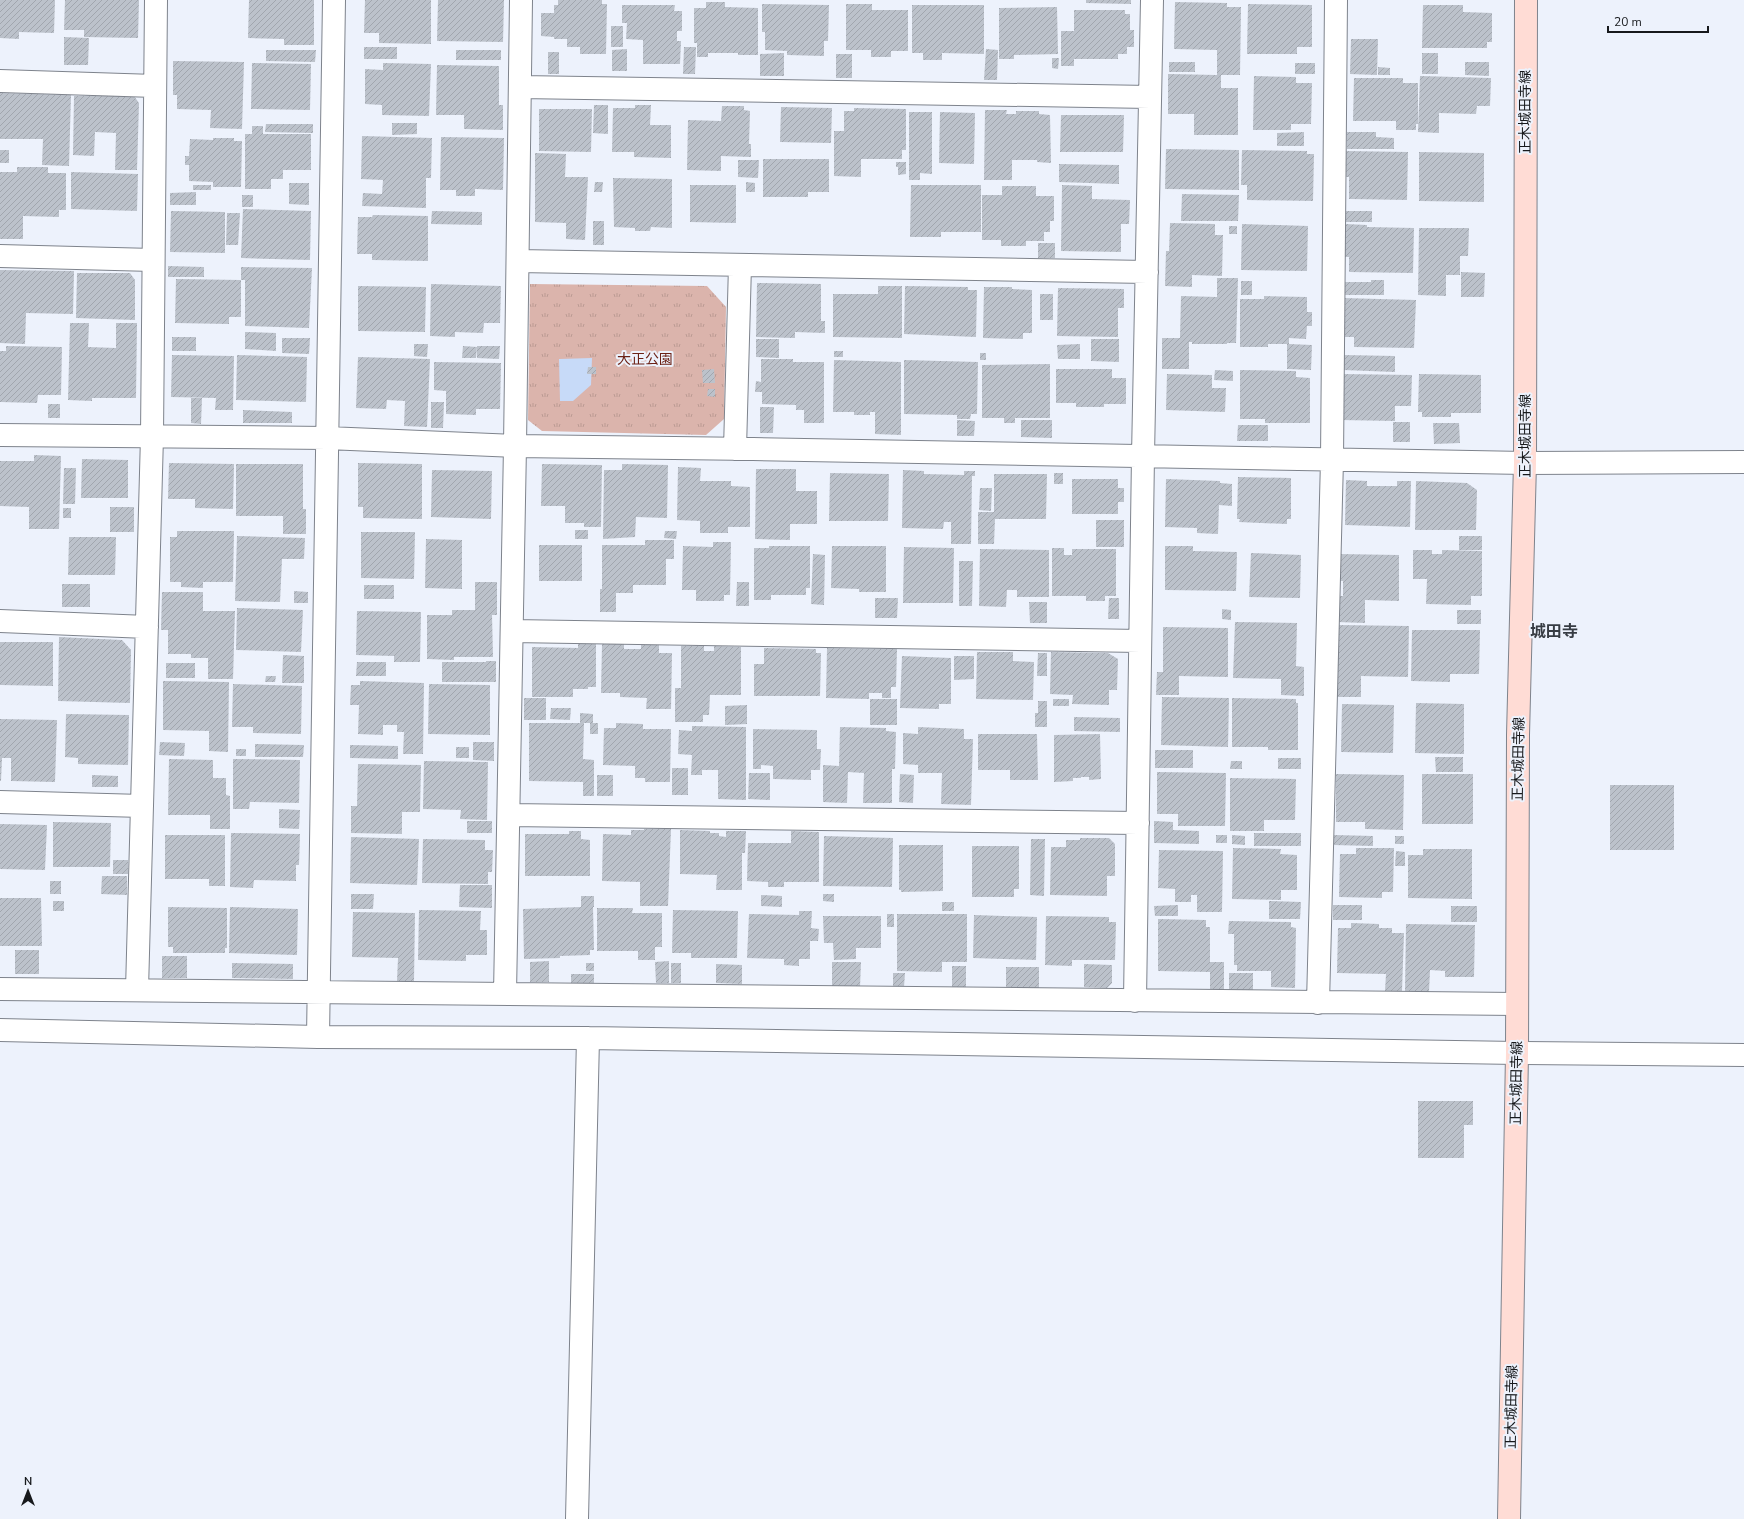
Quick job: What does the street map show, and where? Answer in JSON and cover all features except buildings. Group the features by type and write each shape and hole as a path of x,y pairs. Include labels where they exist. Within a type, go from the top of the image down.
{"street":[{"path":"137,990 152,436 156,0"},
{"path":"318,1037 334,0"},
{"path":"506,994 521,0"},
{"path":"1135,1001 1143,456 1152,0"},
{"path":"1318,1003 1332,460 1336,0"},
{"name":"正木城田寺線","path":"1509,1519 1516,1053 1518,735 1525,463 1526,0"},
{"path":"0,81 155,86"},
{"path":"520,87 1150,97"},
{"path":"0,256 153,260"},
{"path":"518,261 1147,272"},
{"path":"735,449 740,265"},
{"path":"0,435 327,438 515,446 1525,463 1744,462"},
{"path":"0,621 146,627"},
{"path":"512,631 1140,641"},
{"path":"0,802 142,806"},
{"path":"509,815 1138,823"},
{"path":"0,989 1516,1004"},
{"path":"0,1030 318,1037 588,1038 1516,1053 1744,1055"},
{"path":"577,1519 588,1038"}],"green space":[{"name":"大正公園","path":"530,284 707,286 726,307 724,419 706,435 542,431 528,420"}],"water":[{"path":"592,358 591,385 573,401 560,401 559,359"}],"district":[{"name":"城田寺","path":"1554,631"}]}
